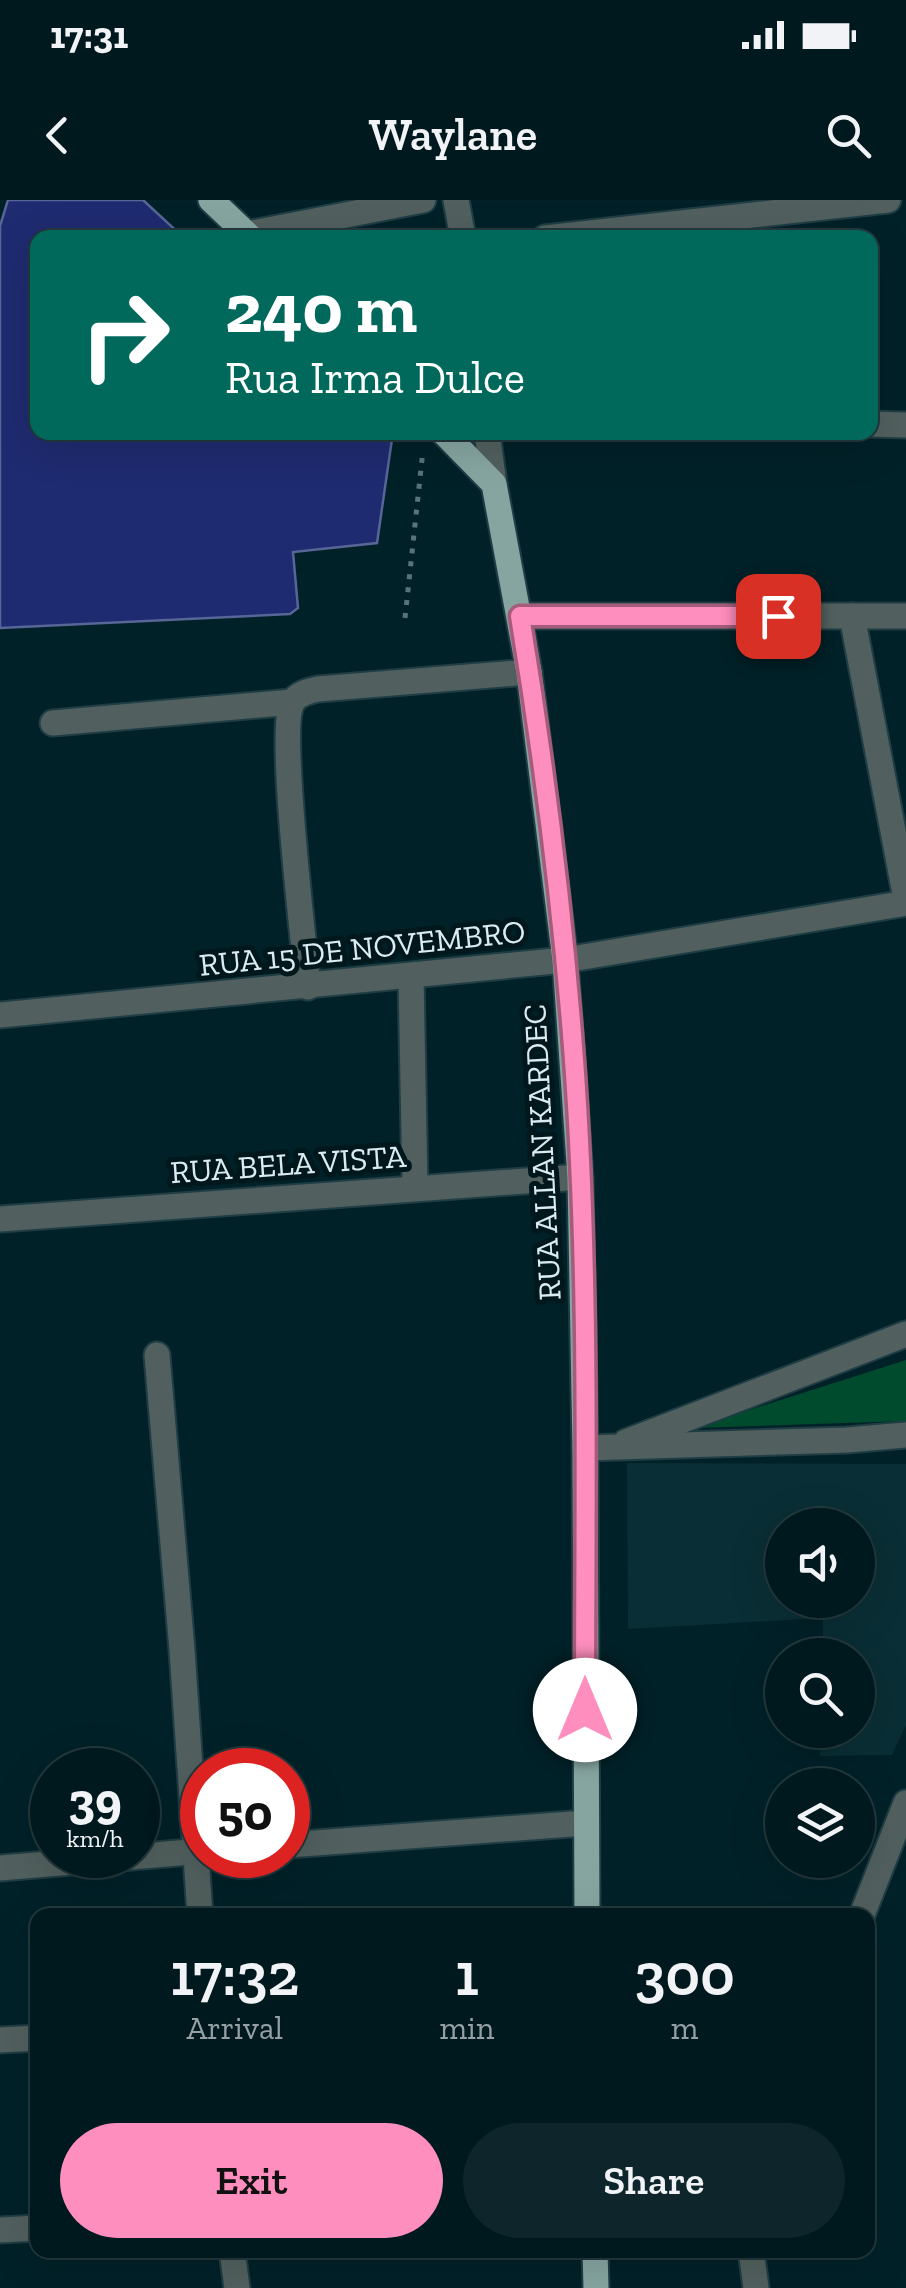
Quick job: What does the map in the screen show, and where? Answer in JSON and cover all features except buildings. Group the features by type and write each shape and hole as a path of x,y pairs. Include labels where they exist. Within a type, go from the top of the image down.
{"main road":[{"path":"211,200 243,230"},
{"path":"440,440 494,484"},
{"name":"RUA ALLAN KARDEC","path":"494,484 529,672 565,960 580,1177 596,1449 584,1823 587,1908"},
{"path":"595,2258 596,2288"}],"street":[{"path":"278,230 423,200"},
{"path":"456,200 461,230"},
{"path":"608,230 813,204 888,200"},
{"path":"878,424 906,425"},
{"name":"RUA ALLAN KARDEC","path":"488,440 494,484"},
{"path":"520,616 906,616"},
{"path":"852,616 906,901"},
{"path":"53,723 292,702 303,693 318,689 529,672"},
{"path":"292,702 288,719 291,792 308,987"},
{"name":"RUA 15 DE NOVEMBRO","path":"0,1015 565,960 906,901"},
{"path":"411,976 415,1188"},
{"name":"RUA BELA VISTA","path":"0,1219 580,1177"},
{"path":"596,1449 906,1334"},
{"path":"157,1355 190,1748"},
{"path":"596,1449 906,1435"},
{"path":"865,1908 906,1803"},
{"path":"310,1842 584,1823"},
{"path":"0,1868 180,1853"},
{"path":"199,1878 200,1908"},
{"path":"0,2040 30,2038"},
{"path":"0,2230 30,2228"},
{"path":"233,2258 237,2288"},
{"path":"753,2258 756,2288"}],"path":[{"path":"405,618 433,440"}],"shaded area":[{"path":"8,200 143,200 175,230 30,230 30,440 392,440 377,543 293,552 298,608 290,614 0,628 0,226"},
{"path":"627,1463 906,1464 906,1725 892,1755 820,1756 820,1748 875,1748 875,1638 823,1638 823,1618 628,1629"}],"green space":[{"path":"906,1360 906,1421 693,1428"}],"route":[{"path":"585,1710 585,1448 574,1059 565,960 520,616 778,616"}]}
